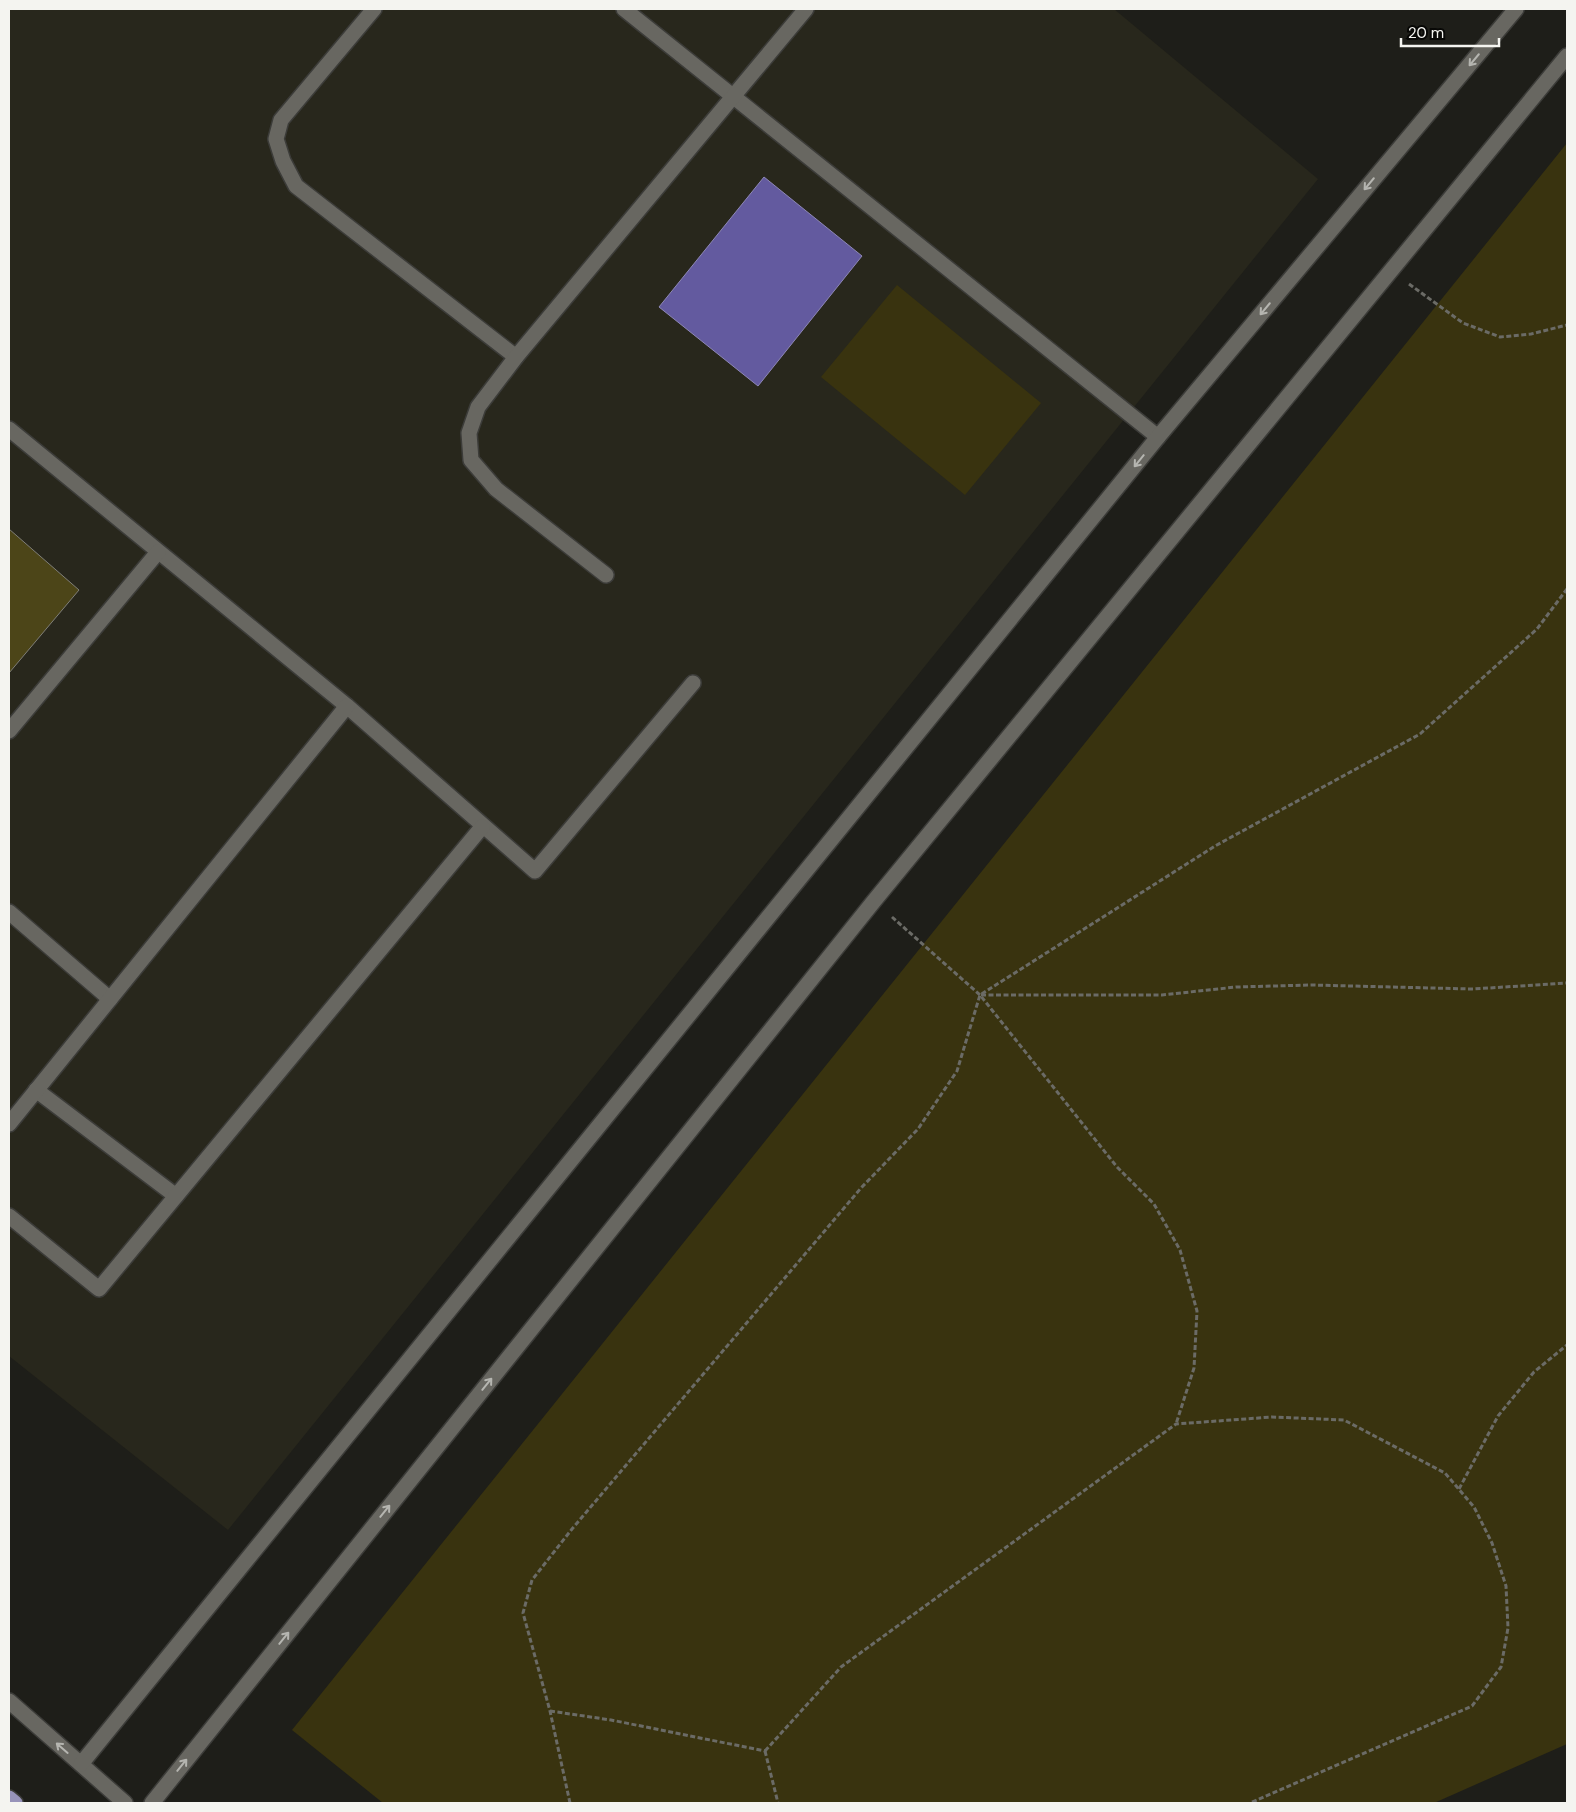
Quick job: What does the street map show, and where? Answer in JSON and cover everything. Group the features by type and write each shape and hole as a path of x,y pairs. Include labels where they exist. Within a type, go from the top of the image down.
{"main road":[{"path":"9,1798 15,1803"}],"street":[{"path":"374,9 282,120 276,139 283,161 296,186 516,357"},
{"path":"624,9 1158,437"},
{"path":"606,575 496,489 471,460 469,432 478,407 516,357 806,9"},
{"path":"81,1764 1158,437 1516,9"},
{"path":"152,1803 874,901 1567,56"},
{"path":"9,429 347,706 482,827 535,871 693,684"},
{"path":"9,730 158,552"},
{"path":"9,1124 347,706"},
{"path":"9,1216 99,1289 482,827"},
{"path":"9,912 110,999"},
{"path":"36,1090 176,1196"},
{"path":"9,1701 125,1803"}],"path":[{"path":"1391,271 1463,323 1500,337 1531,334 1567,325"},
{"path":"570,1803 550,1711 523,1613 532,1580 572,1529 860,1188 918,1130 957,1071 980,995 1215,846 1420,734 1537,629 1567,589"},
{"path":"874,901 980,995 1117,1167 1154,1204 1180,1250 1197,1311 1194,1368 1176,1424"},
{"path":"980,995 1162,995 1236,987 1311,985 1473,989 1567,983"},
{"path":"1459,1489 1498,1416 1534,1372 1567,1345"},
{"path":"765,1751 841,1667 1176,1424 1272,1417 1344,1420 1445,1473 1474,1506 1492,1543 1506,1586 1508,1628 1501,1667 1472,1706 1250,1803"},
{"path":"550,1711 610,1720 765,1751"},
{"path":"765,1751 778,1803"}],"shaded area":[{"path":"9,9 1114,9 1318,179 228,1530 9,1356"},
{"path":"1567,143 1567,1744 1434,1803 383,1803 292,1730"},
{"path":"764,177 862,256 758,386 659,307"},
{"path":"897,285 1041,403 965,495 821,377"}],"building":[{"path":"9,529 79,590 9,673"}]}
